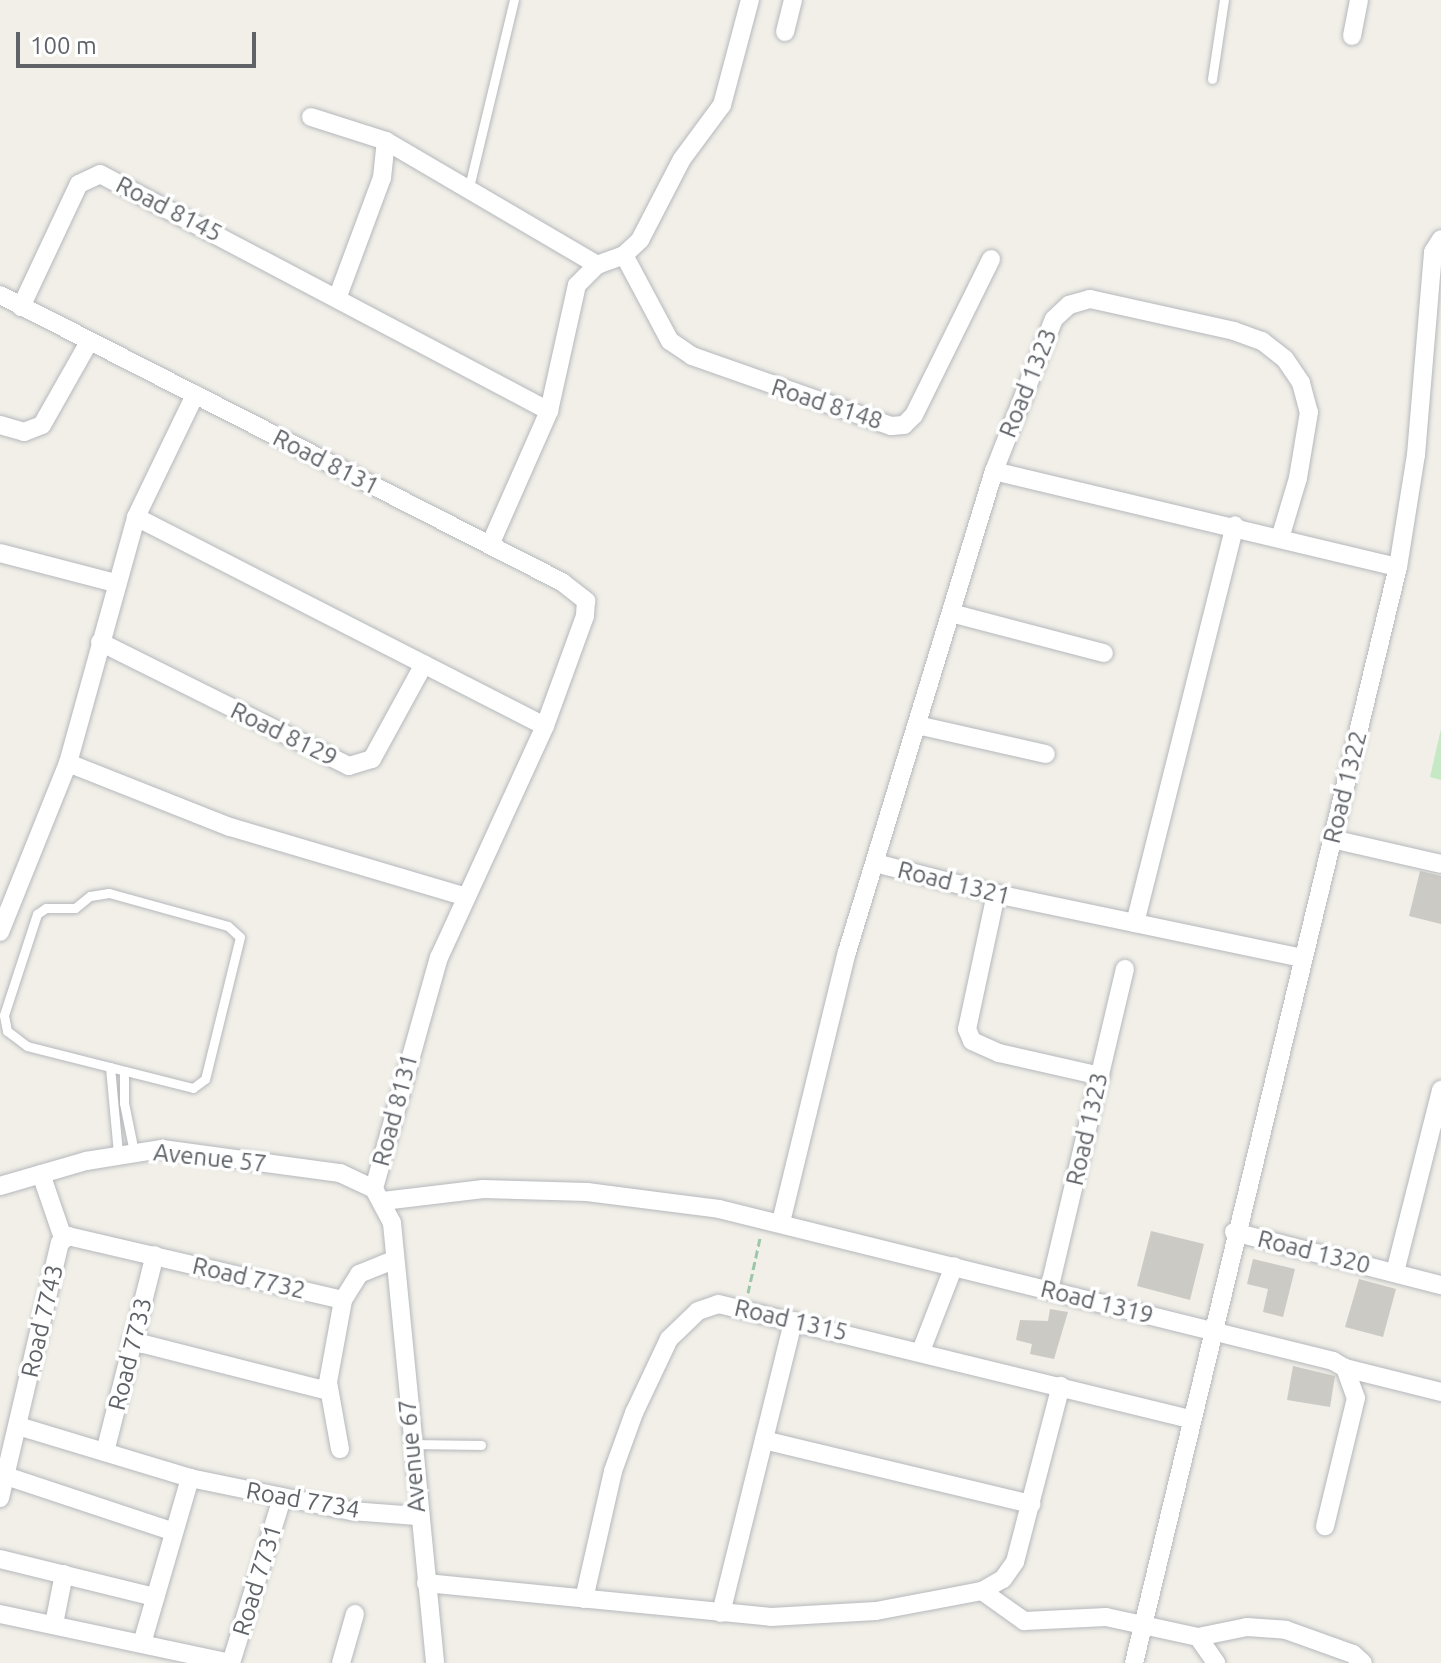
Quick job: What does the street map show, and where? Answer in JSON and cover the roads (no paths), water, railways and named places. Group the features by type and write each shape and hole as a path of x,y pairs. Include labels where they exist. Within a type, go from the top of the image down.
{"street":[{"path":"490,545 549,411 573,295 597,265 624,255 640,240 682,159 722,105 750,0"},
{"path":"785,32 793,0"},
{"path":"1352,36 1359,0"},
{"path":"311,117 386,141 597,265"},
{"path":"338,296 382,178 386,141"},
{"name":"Road 8145","path":"21,307 79,184 92,174 107,177 338,296 549,411"},
{"name":"Road 1322","path":"1134,1663 1190,1419 1214,1331 1234,1232 1398,567 1416,455 1433,252 1441,239"},
{"name":"Road 8148","path":"624,255 670,341 692,356 891,426 904,425 914,415 991,259"},
{"name":"Road 8131","path":"0,295 562,582 579,593 586,608 545,726 466,897 428,995 379,1195"},
{"name":"Road 1323","path":"875,863 994,471 1054,319 1069,305 1090,299 1234,331 1262,341 1285,359 1301,383 1309,412 1298,478 1281,535"},
{"path":"0,425 24,432 42,425 89,342"},
{"path":"0,932 68,763 115,583 136,517 195,395"},
{"path":"994,471 1281,535 1398,567"},
{"path":"136,517 545,726"},
{"path":"1135,923 1235,525"},
{"path":"0,553 115,583"},
{"path":"951,613 1104,653"},
{"name":"Road 8129","path":"100,642 349,766 372,759 424,664"},
{"path":"917,725 1046,754"},
{"path":"68,763 230,827 466,897"},
{"path":"1332,839 1441,864"},
{"name":"Road 1321","path":"773,1220 875,863 996,894 1302,958"},
{"path":"996,894 967,1029 972,1041 999,1053 1100,1076"},
{"name":"Road 1323","path":"1049,1290 1125,969"},
{"name":"Road 1320","path":"1395,1272 1441,1090"},
{"name":"Avenue 57","path":"0,1186 126,1153 193,1151 328,1172"},
{"path":"328,1172 353,1177 379,1195"},
{"name":"Avenue 67","path":"328,1172 370,1197 392,1255"},
{"path":"41,1174 63,1238"},
{"name":"Road 1319","path":"379,1195 483,1189 587,1192 773,1220 1318,1356 1345,1368 1441,1392"},
{"name":"Avenue 67","path":"379,1195 392,1223 392,1255 413,1444 417,1516 435,1663"},
{"name":"Road 1320","path":"1234,1232 1441,1285"},
{"name":"Road 7743","path":"0,1498 3,1475 18,1426 63,1238 73,1235 155,1255"},
{"name":"Road 7732","path":"155,1255 343,1300"},
{"name":"Road 7733","path":"105,1452 155,1255"},
{"path":"340,1449 328,1391 343,1300 359,1274 392,1255"},
{"path":"921,1351 954,1266"},
{"name":"Road 1315","path":"584,1599 622,1441 669,1339 698,1311 718,1304 745,1308 1190,1419"},
{"path":"721,1613 793,1321"},
{"path":"132,1341 328,1391"},
{"path":"1325,1526 1356,1398 1345,1368"},
{"path":"426,1583 721,1613 825,1616 947,1601 982,1591 1003,1579 1015,1562 1061,1386"},
{"name":"Road 7734","path":"18,1426 190,1478 282,1498 417,1516"},
{"path":"764,1440 1031,1504"},
{"path":"3,1475 174,1532"},
{"path":"143,1640 190,1478"},
{"name":"Road 7731","path":"0,1614 143,1640 231,1663 282,1498"},
{"path":"0,1559 155,1597"},
{"path":"54,1624 64,1574"},
{"path":"982,1591 1024,1621 1079,1617 1143,1624 1198,1637 1247,1627 1286,1630 1353,1654 1363,1663"},
{"path":"341,1663 355,1614"},
{"path":"1198,1637 1216,1663"}],"lane":[{"path":"469,187 514,0"},
{"path":"1212,79 1224,0"},
{"path":"109,893 233,928 240,942 205,1079 185,1088 124,1071 27,1046 7,1031 4,1015 37,914 46,908 75,908 90,896 109,893"},
{"path":"110,1067 126,1153"},
{"path":"124,1071 126,1153"},
{"path":"413,1444 481,1445"}]}
